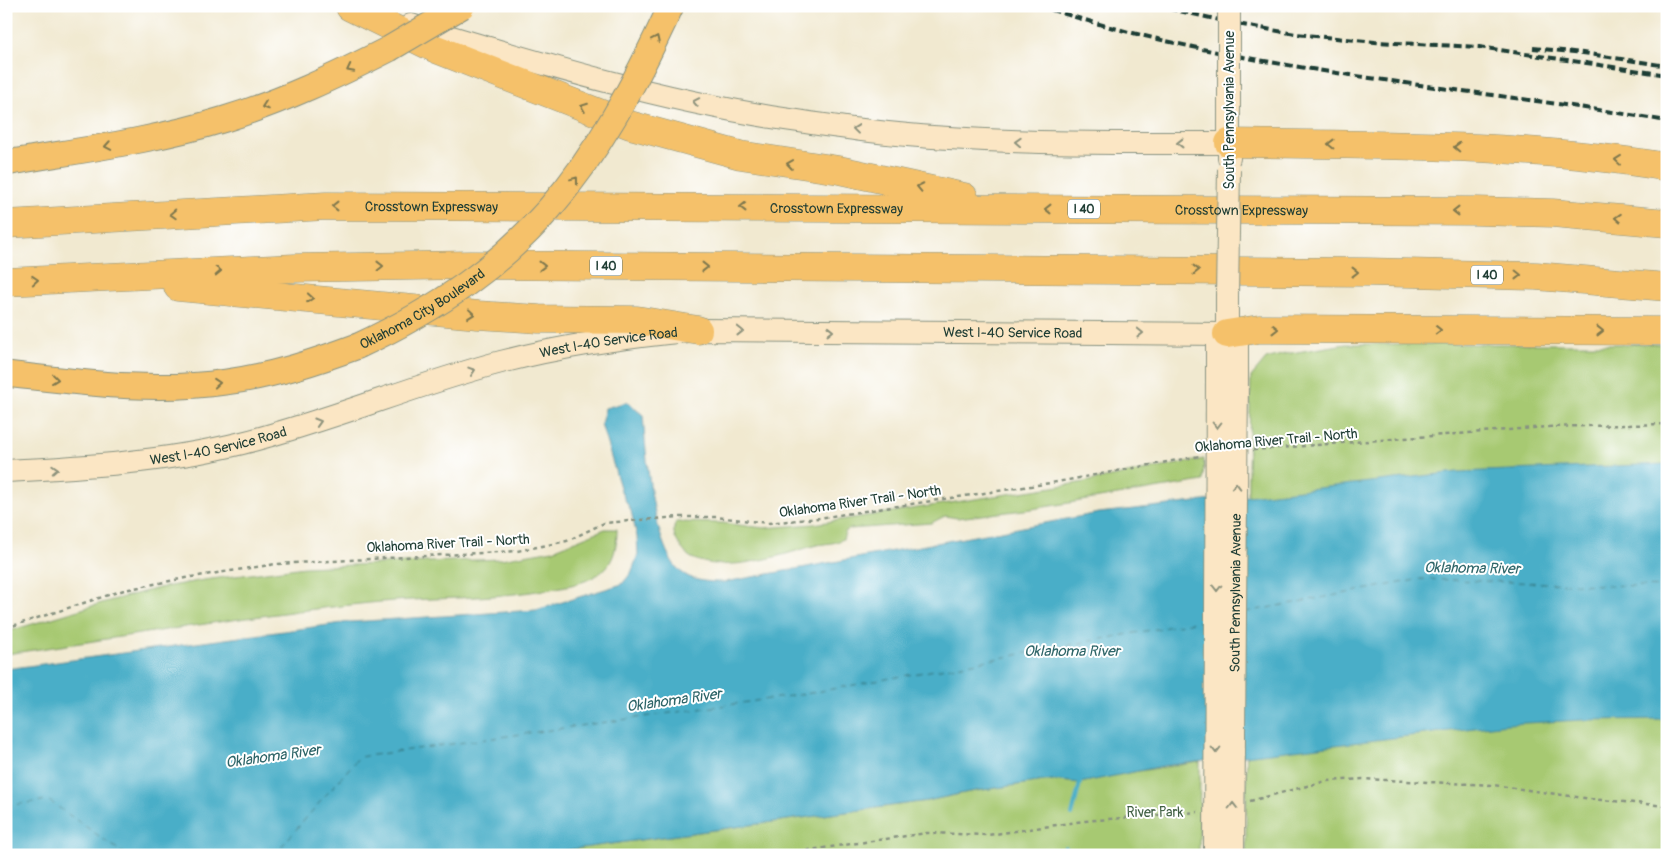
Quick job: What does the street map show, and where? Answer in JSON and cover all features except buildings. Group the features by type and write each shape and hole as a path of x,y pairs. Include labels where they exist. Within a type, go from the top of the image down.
{"highway":[{"path":"348,7 436,49 630,125 675,139 740,155 839,170 1019,209"},
{"path":"1229,156 1480,148 1558,154 1667,167"},
{"name":"Crosstown Expressway","path":"6,224 326,206 1476,211 1552,213 1667,223"},
{"name":"I 40","path":"6,282 295,268 560,266 1367,272 1536,276 1667,287"},
{"path":"64,278 314,298 478,315 539,319 637,320 698,330"},
{"path":"1227,334 1259,329 1667,331"}],"main road":[{"path":"6,163 150,138 224,119 302,92 389,49 462,6"},
{"name":"Oklahoma City Boulevard","path":"6,374 101,385 189,386 266,375 358,346 418,317 469,284 493,265 543,218 587,162 611,126 635,83 671,6"},
{"path":"348,7 648,92 769,117 856,129 946,138 1229,156"},
{"name":"South Pennsylvania Avenue","path":"1215,855 1227,376 1237,343 1227,334 1229,8"},
{"name":"West I-40 Service Road","path":"6,471 115,464 193,453 296,428 499,362 579,345 639,336 698,330 1227,334"},
{"name":"South Pennsylvania Avenue","path":"1227,376 1233,855"}],"path":[{"name":"Oklahoma River Trail - North","path":"1248,450 1546,427 1667,424"},
{"name":"Oklahoma River Trail - North","path":"6,628 96,598 185,578 320,560 535,549 567,540 594,526 610,523 679,517 716,517 768,523 819,518 1057,482 1209,454"}],"green space":[{"path":"1346,344 1667,344 1667,855 1246,855 1248,470 1251,377 1266,359"},
{"path":"1204,459 1203,481 1032,509 957,518 945,516 931,523 849,529 845,532 843,539 836,542 752,562 720,564 692,558 686,554 674,533 676,522 722,523 764,528 814,524 1079,483"},
{"path":"605,529 617,529 615,549 611,561 597,575 586,581 568,586 505,595 392,601 324,608 6,654 6,632 159,588 204,580 305,567 501,559 553,550"},
{"name":"River Park","path":"1200,762 1199,855 530,855 927,801 969,792 1051,780 1080,783 1125,773"}],"water":[{"name":"Oklahoma River","path":"627,402 643,415 653,500 665,546 673,563 684,574 694,579 709,582 725,582 1099,513 1457,472 1667,464 1667,719 1583,720 1507,724 1163,766 1080,783 1051,780 969,792 927,801 530,855 6,855 6,669 350,622 536,610 622,584 631,573 638,555 637,537 631,511 622,494 601,424 605,408"}],"waterway":[{"path":"1072,815 1080,783"},
{"path":"1063,855 1065,847"}],"ferry route":[{"path":"1246,612 1421,579 1667,587"},
{"path":"274,855 359,757 805,694 1205,620"},
{"path":"6,806 48,800 126,855"}],"railway":[{"path":"1040,6 1116,29 1272,62 1667,121"},
{"path":"1157,6 1237,24 1296,34 1375,42 1479,47 1667,75"},
{"path":"1533,48 1583,53 1667,66"}]}
